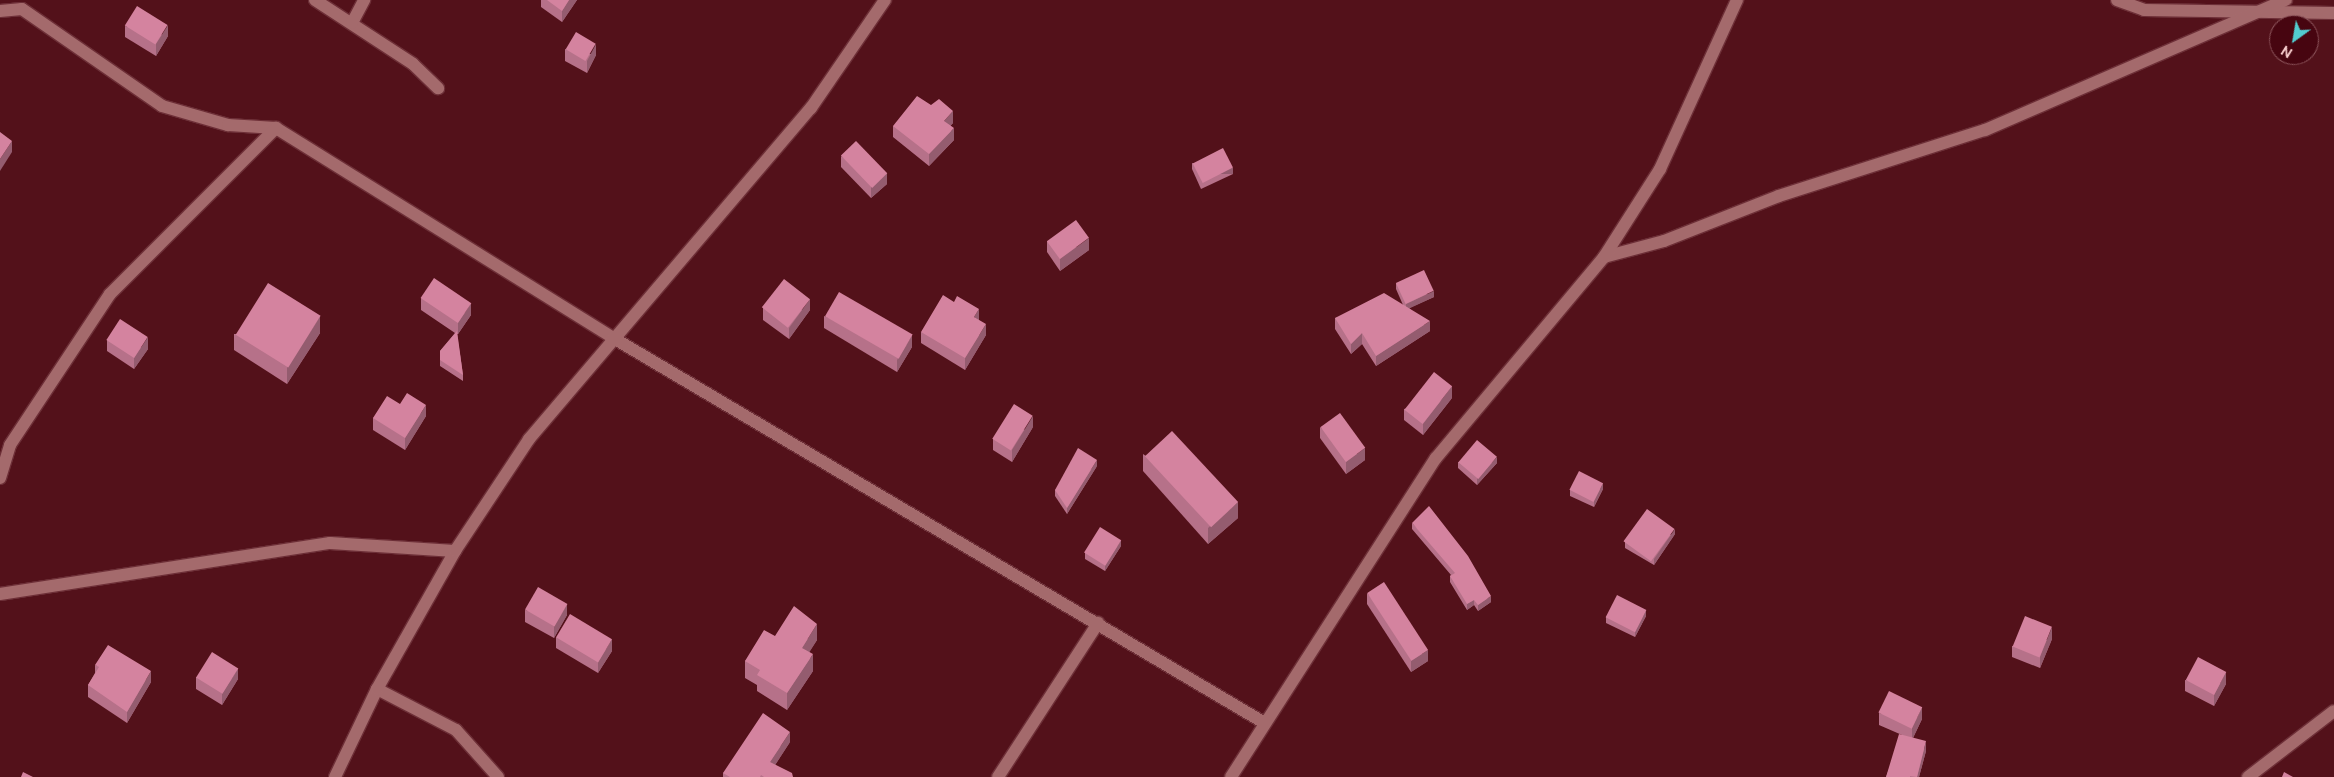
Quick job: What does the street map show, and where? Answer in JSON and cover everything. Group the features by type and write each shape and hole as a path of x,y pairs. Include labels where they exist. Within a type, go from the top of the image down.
{"street":[{"path":"315,0 413,64 438,88"},
{"path":"352,23 364,0"},
{"path":"335,777 378,689 455,551 529,439 811,108 885,0"},
{"path":"1231,777 1262,722 1436,458 1604,257 1660,169 1737,0"},
{"path":"2117,0 2144,10 2273,5 2334,14"},
{"path":"1604,257 1664,241 1779,196 1985,130 2286,0"},
{"path":"0,11 22,9 162,106 228,125 276,128 615,339 1098,622 1262,722"},
{"path":"0,478 10,445 110,294 276,128"},
{"path":"0,594 330,543 455,551"},
{"path":"998,777 1098,622"},
{"path":"378,689 456,730 498,777"},
{"path":"2248,777 2334,711"}],"building":[{"path":"547,0 569,0 562,11"},
{"path":"137,6 168,25 155,45 125,26"},
{"path":"576,32 596,44 585,61 566,49"},
{"path":"917,96 931,105 939,99 953,111 944,121 954,128 929,154 893,126"},
{"path":"0,132 12,141 0,159"},
{"path":"856,141 887,173 872,188 841,156"},
{"path":"1223,148 1233,168 1203,183 1193,163"},
{"path":"1076,220 1089,238 1060,259 1047,241"},
{"path":"1424,270 1434,291 1406,304 1396,283"},
{"path":"434,278 471,303 458,323 421,298"},
{"path":"784,279 810,299 788,328 762,307"},
{"path":"268,283 321,316 288,368 236,335"},
{"path":"839,292 913,334 899,359 825,316"},
{"path":"1384,293 1430,321 1376,356 1362,333 1351,344 1335,318"},
{"path":"943,295 954,302 957,296 979,309 974,317 986,324 965,358 921,332"},
{"path":"120,319 148,337 134,358 106,340"},
{"path":"457,331 463,375 440,360 440,351"},
{"path":"1434,372 1452,386 1423,424 1404,410"},
{"path":"407,393 426,405 405,438 373,418 387,396 400,404"},
{"path":"1014,404 1033,416 1011,450 992,439"},
{"path":"1340,413 1365,448 1346,462 1321,427"},
{"path":"1172,431 1238,502 1211,527 1145,456"},
{"path":"1477,440 1497,457 1478,479 1458,462"},
{"path":"1078,448 1097,460 1067,508 1055,490"},
{"path":"1579,471 1603,483 1594,502 1569,490"},
{"path":"1429,506 1468,556 1491,596 1478,605 1474,600 1467,604 1450,576 1455,573 1412,523"},
{"path":"1647,509 1675,529 1651,561 1623,541"},
{"path":"1100,527 1121,540 1105,566 1084,552"},
{"path":"1384,582 1428,650 1411,661 1367,593"},
{"path":"538,587 567,604 554,627 525,610"},
{"path":"1617,595 1646,610 1635,632 1606,617"},
{"path":"794,606 817,624 802,648 813,654 787,693 757,675 760,670 745,661 764,630 775,636"},
{"path":"570,614 612,639 598,662 556,637"},
{"path":"2025,616 2052,627 2040,657 2013,647"},
{"path":"108,645 151,671 127,712 88,685 99,667 95,665"},
{"path":"212,652 238,668 222,694 196,677"},
{"path":"2198,657 2226,672 2214,695 2186,680"},
{"path":"1889,691 1922,707 1912,729 1878,713"},
{"path":"763,713 790,732 770,762 792,773 793,777 764,777 761,775 760,777 730,777 723,773"},
{"path":"1899,734 1926,741 1917,777 1886,777"},
{"path":"23,772 33,777 21,777"},
{"path":"2284,772 2293,777 2282,777"}]}
